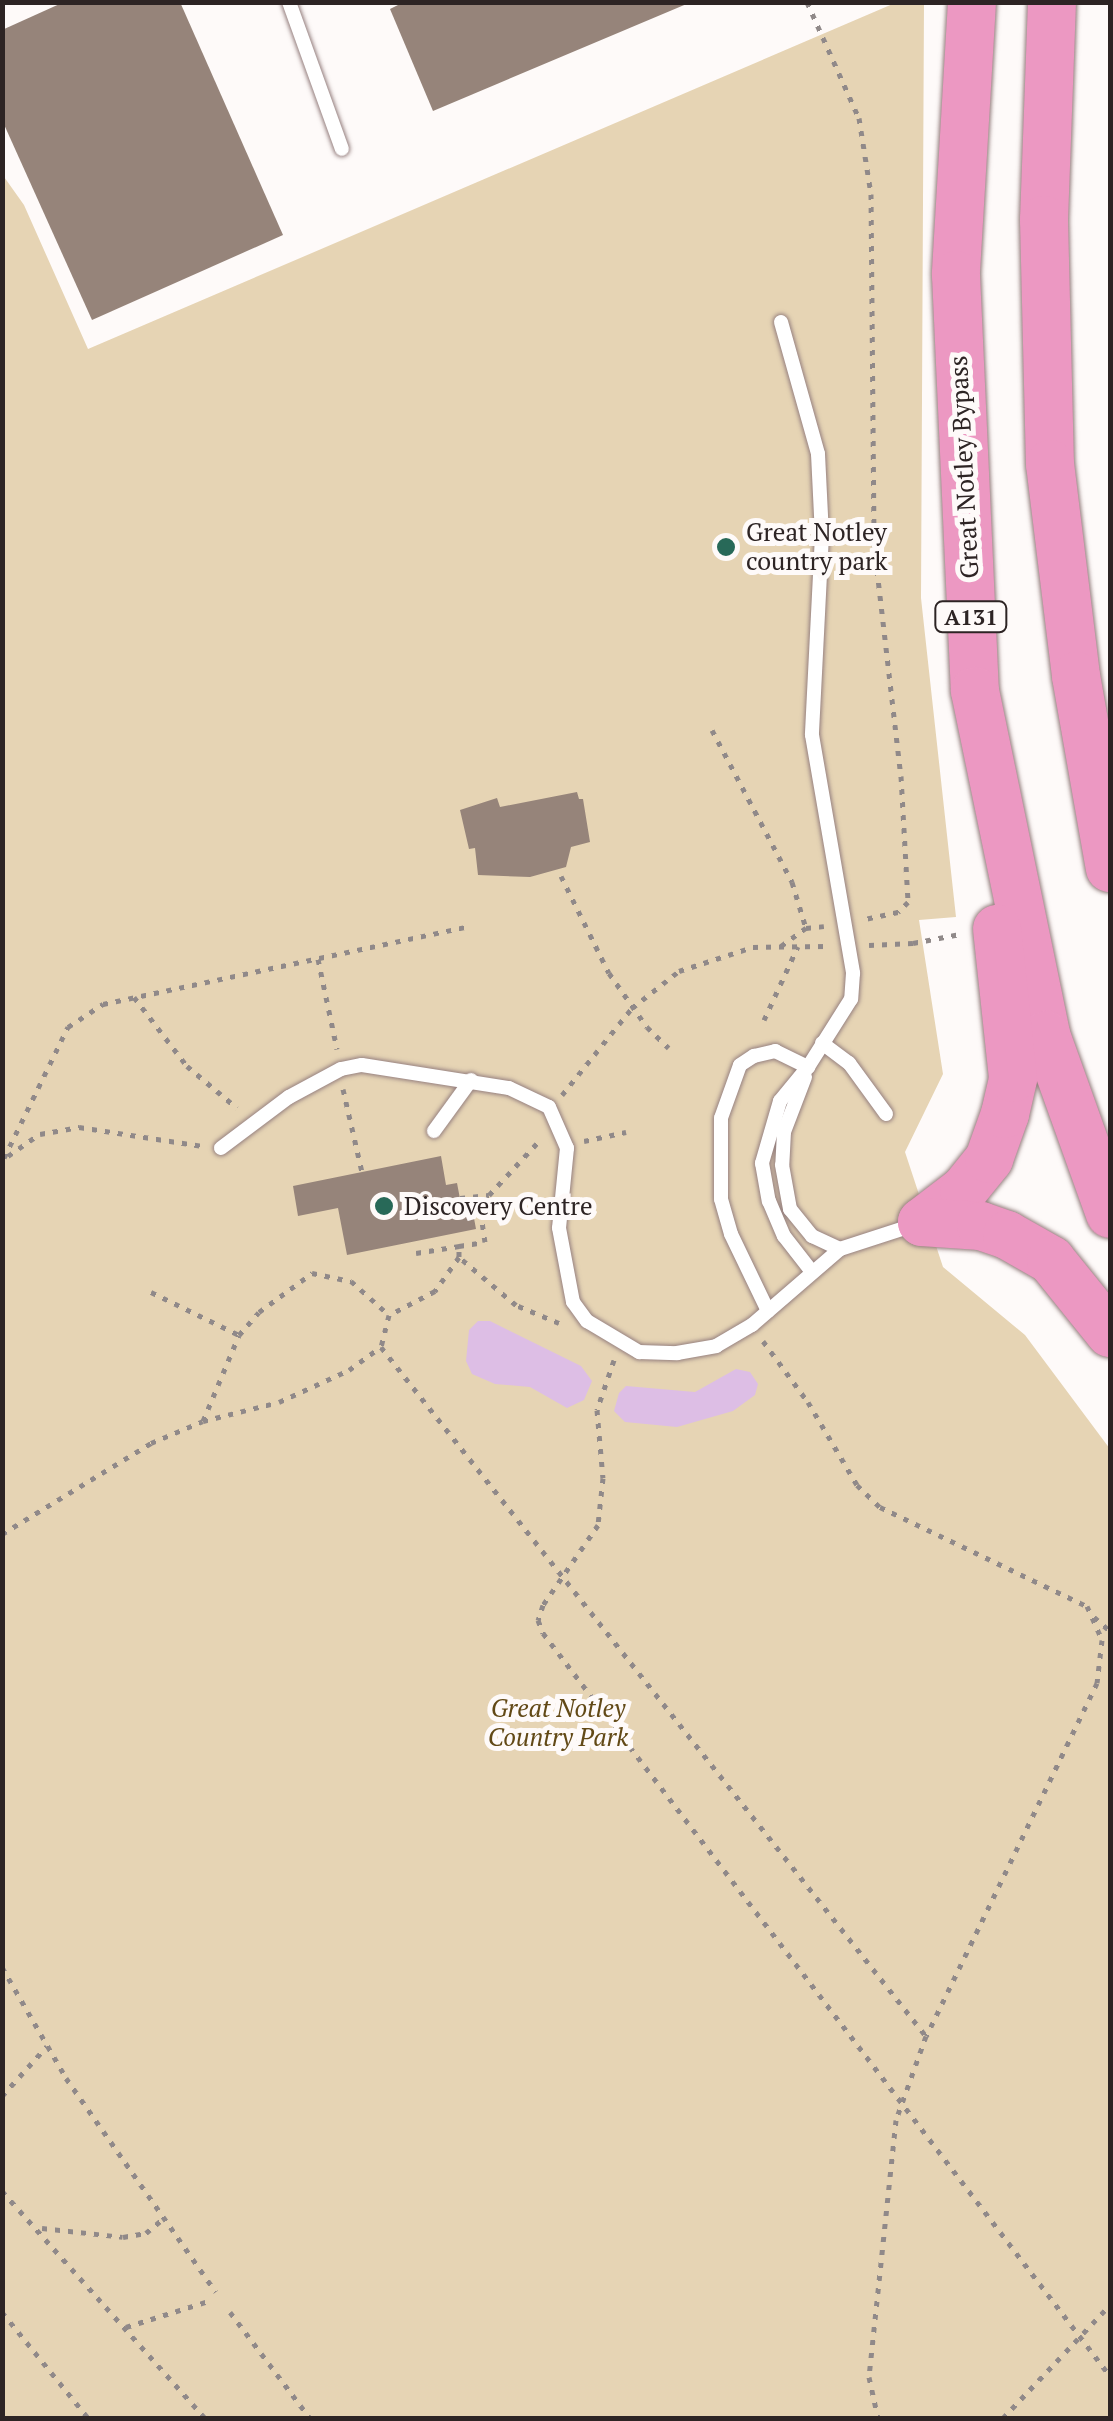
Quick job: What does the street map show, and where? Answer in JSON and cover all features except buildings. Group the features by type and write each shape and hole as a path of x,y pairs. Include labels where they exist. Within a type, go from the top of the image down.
{"highway":[{"name":"Great Notley Bypass","path":"972,2 956,275 975,692 1046,1034 1110,1214"},
{"path":"1052,2 1044,220 1050,464 1076,676 1110,868"},
{"path":"922,1222 964,1190 989,1159 1013,1078 975,692"},
{"path":"922,1222 980,1226 1008,1234 1052,1260 1110,1333"}],"lane":[{"path":"289,2 342,149"},
{"path":"782,322 818,454 822,535 812,735 846,923 851,999 808,1067 780,1101 762,1163 770,1201 784,1236 812,1272"},
{"path":"822,1043 848,1063 886,1114"},
{"path":"768,1312 730,1234 721,1199 721,1118 740,1065 754,1056 775,1051 808,1067"},
{"path":"221,1148 289,1097 341,1068 362,1066 471,1080 508,1088 549,1107 568,1148 560,1254 573,1302 587,1321 639,1352 716,1346 752,1325 840,1249 922,1222"},
{"path":"808,1067 784,1132 782,1165 790,1209 812,1236 840,1249"},
{"path":"434,1131 471,1080"}],"path":[{"path":"780,946 806,928 898,912 908,902 901,776 874,544 872,194 859,118 807,2"},
{"path":"712,730 792,882 806,928"},
{"path":"560,876 609,973 632,1008 668,1048"},
{"path":"4,1159 68,1027 103,1004 466,928"},
{"path":"549,1107 632,1008 680,971 723,954 780,946 912,944 960,934"},
{"path":"764,1020 798,946"},
{"path":"134,998 187,1066 254,1123"},
{"path":"4,1159 40,1134 80,1127 221,1148"},
{"path":"460,1198 489,1195 548,1131"},
{"path":"568,1148 598,1136 626,1132"},
{"path":"416,1253 485,1242 478,1194"},
{"path":"2,1534 150,1443 203,1421 279,1402 362,1362 381,1347 389,1315 436,1291 459,1257 458,1246"},
{"path":"459,1257 516,1305 569,1327 587,1321"},
{"path":"203,1421 239,1336 259,1312 312,1274 351,1281 389,1315"},
{"path":"150,1292 239,1336"},
{"path":"752,1325 808,1402 857,1485 880,1508 1087,1606 1102,1640 1097,1683 926,2036 896,2120 869,2377 878,2418"},
{"path":"621,1343 598,1410 603,1478 598,1525 543,1605 538,1620 543,1633 1110,2376"},
{"path":"381,1347 926,2036"},
{"path":"2,1410 2,1459"},
{"path":"1091,1614 1110,1631"},
{"path":"2,1966 47,2046 216,2292"},
{"path":"2,2096 47,2046"},
{"path":"2,2191 40,2228 205,2418"},
{"path":"40,2228 124,2236 146,2233 164,2218"},
{"path":"126,2327 209,2301"},
{"path":"1003,2418 1110,2305"},
{"path":"2,2312 88,2418"},
{"path":"230,2312 310,2418"}],"green space":[{"name":"Great Notley Country Park","path":"895,3 924,3 921,598 956,917 919,920 943,1074 905,1152 943,1267 1025,1335 1110,1449 1110,2418 3,2418 2,174 24,205 88,349"}],"shaded area":[{"path":"478,1321 490,1321 581,1366 592,1381 584,1400 567,1408 530,1387 495,1384 472,1374 466,1361 469,1330"},
{"path":"736,1369 750,1372 758,1384 755,1395 733,1411 677,1427 625,1422 614,1411 619,1393 626,1386 695,1392"}],"place":[{"name":"Great Notley country park","path":"726,547"},
{"name":"Discovery Centre","path":"384,1206"}]}
